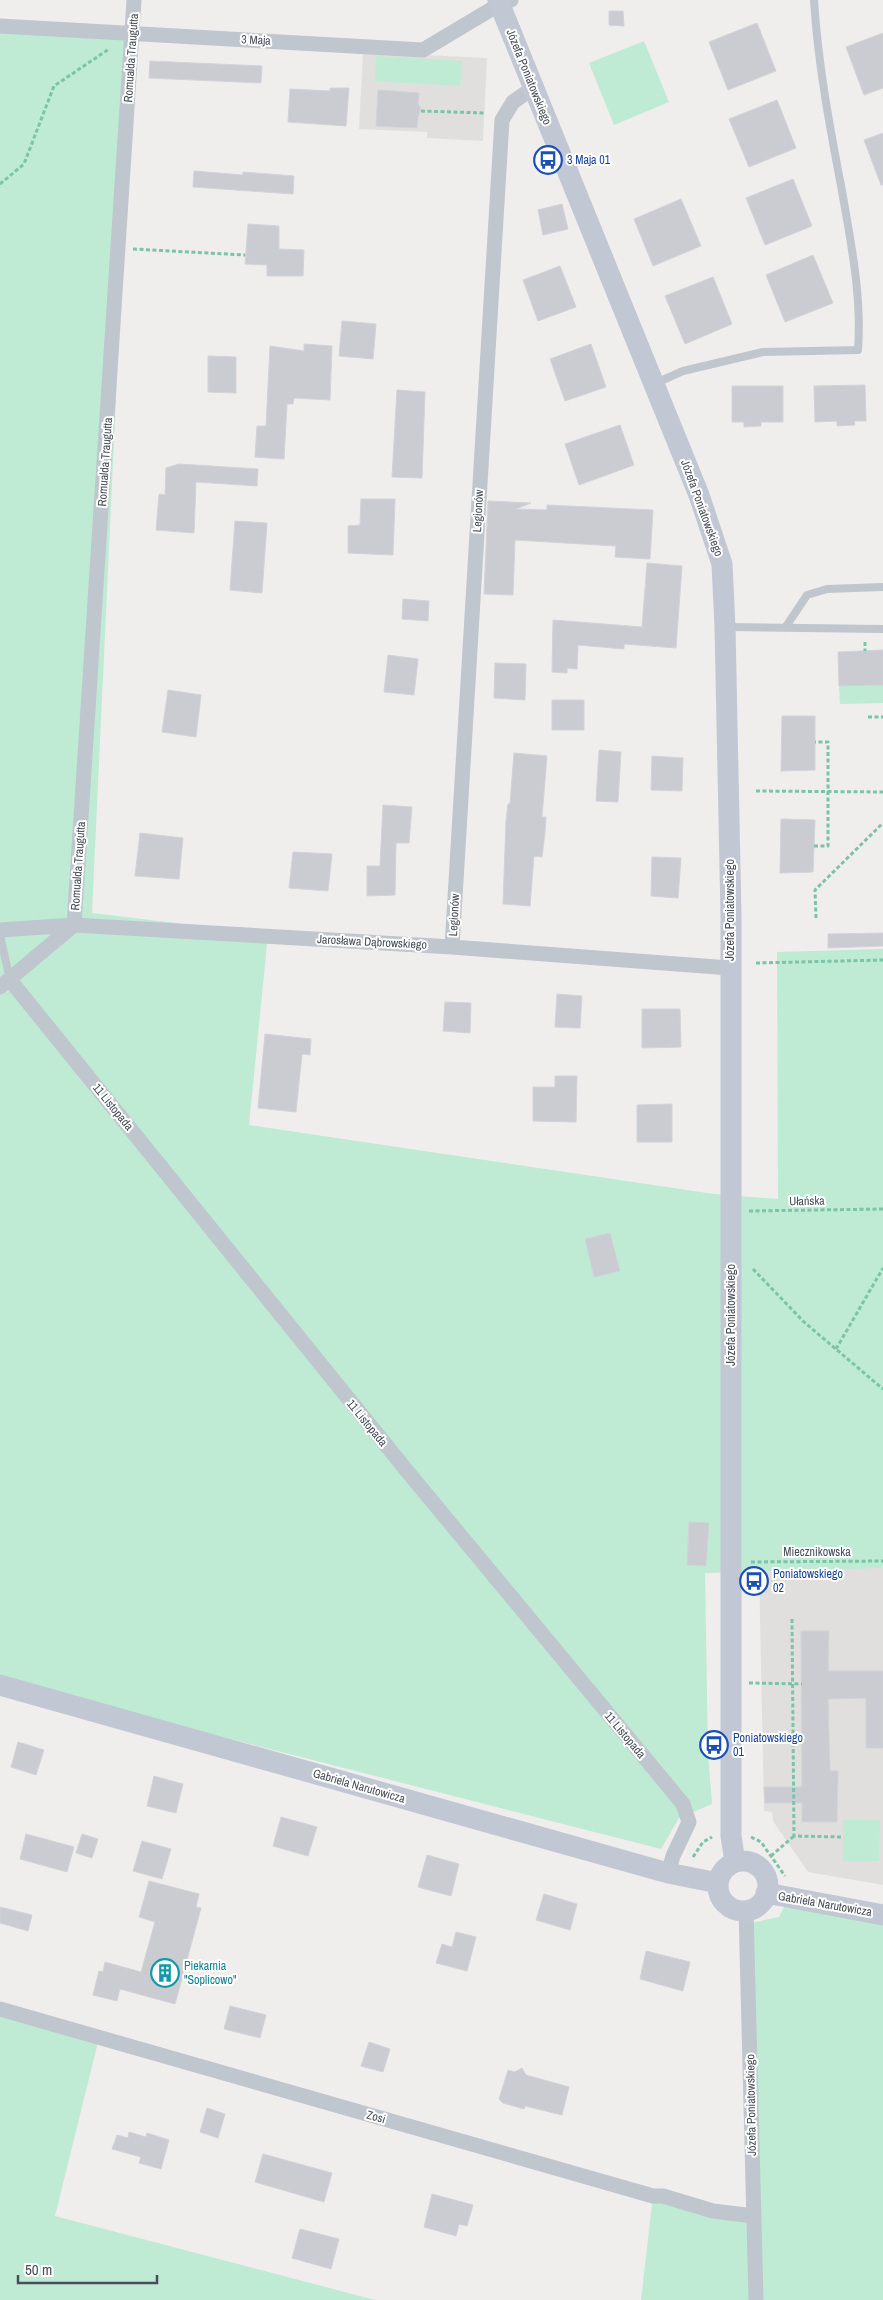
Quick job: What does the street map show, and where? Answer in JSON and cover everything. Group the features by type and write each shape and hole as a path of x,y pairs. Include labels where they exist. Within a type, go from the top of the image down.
{"street":[{"name":"Romualda Traugutta","path":"74,924 134,0"},
{"name":"3 Maja","path":"0,26 423,50 503,1"},
{"name":"Józefa Poniatowskiego","path":"503,1 533,88 655,383 699,495 722,564 731,906 732,1836 735,1862"},
{"name":"Legionów","path":"452,947 502,120 513,102 533,88"},
{"name":"Jarosława Dąbrowskiego","path":"0,930 74,924 452,947 730,968"},
{"path":"3,980 74,924"},
{"name":"11 Listopada","path":"3,980 400,1464 683,1804 689,1822 670,1864"},
{"name":"Gabriela Narutowicza","path":"0,1685 670,1864 718,1882"},
{"path":"735,1862 725,1868 718,1882 719,1893 725,1903 732,1908 746,1910"},
{"name":"Gabriela Narutowicza","path":"735,1862 748,1862 761,1869 767,1881 766,1894 758,1905 746,1910"},
{"name":"Gabriela Narutowicza","path":"766,1894 883,1915"},
{"name":"Józefa Poniatowskiego","path":"746,1910 756,2300"},
{"name":"Zosi","path":"0,2009 652,2196 663,2196 713,2211 754,2216"}],"lane":[{"path":"655,383 683,371 763,352 858,350 860,327 853,253 823,87 814,0"},
{"path":"785,628 807,595 827,589 883,587"},
{"path":"725,627 883,628"},
{"path":"0,935 3,980"}],"path":[{"path":"0,184 24,164 54,86 133,33"},
{"path":"421,111 484,113"},
{"path":"118,248 245,255"},
{"path":"864,637 865,651"},
{"path":"868,717 883,717"},
{"path":"814,846 828,846 828,742 815,742"},
{"path":"756,791 883,792"},
{"path":"816,918 815,890 883,823"},
{"path":"756,963 883,960"},
{"name":"Ułańska","path":"731,1211 883,1209"},
{"path":"836,1349 883,1268"},
{"path":"753,1269 804,1322 883,1389"},
{"name":"Miecznikowska","path":"751,1562 883,1561"},
{"path":"792,1619 794,1836"},
{"path":"732,1683 802,1684"},
{"path":"670,1864 691,1861 698,1848 706,1839 718,1836"},
{"path":"771,1856 794,1836 841,1837"},
{"path":"748,1837 756,1838 761,1842 789,1881"}],"shaded area":[{"path":"363,52 487,58 483,141 427,138 427,132 359,129"},
{"path":"883,1566 883,1885 808,1872 773,1821 772,1812 764,1811 759,1568"}],"green space":[{"path":"0,26 133,33 92,913 268,934 249,1125 714,1194 778,1199 777,952 883,949 883,1568 705,1573 708,1754 712,1804 679,1818 661,1849 0,1680"},
{"path":"644,41 669,102 614,125 589,63"},
{"path":"376,56 462,61 460,86 375,81"},
{"path":"883,685 883,703 840,704 839,686"},
{"path":"843,1820 880,1820 879,1861 843,1861"},
{"path":"788,1899 883,1915 883,2300 641,2300 653,2196 753,2216 746,1924 779,1917"},
{"path":"0,2009 99,2038 55,2216 375,2300 0,2300"}],"building":[{"path":"609,11 623,11 624,26 609,25"},
{"path":"757,23 776,71 728,90 709,42"},
{"path":"883,33 883,88 864,95 846,47"},
{"path":"150,61 262,66 261,83 149,78"},
{"path":"330,88 349,88 346,126 288,122 290,89 330,91"},
{"path":"378,90 419,93 418,104 421,108 417,128 376,126"},
{"path":"777,100 796,148 749,167 729,119"},
{"path":"883,133 883,185 881,185 864,140"},
{"path":"194,171 243,175 243,172 294,176 293,194 193,187"},
{"path":"793,179 812,226 765,245 746,198"},
{"path":"681,199 701,246 653,266 634,219"},
{"path":"562,204 568,229 543,235 538,210"},
{"path":"248,224 279,226 279,249 304,250 303,276 267,276 267,265 245,264"},
{"path":"813,255 833,303 785,322 766,275"},
{"path":"560,266 576,307 538,321 523,280"},
{"path":"713,277 732,324 685,344 665,296"},
{"path":"342,321 376,324 373,359 339,356"},
{"path":"304,344 332,346 330,400 294,398 293,404 287,404 284,459 255,457 257,426 266,426 270,346 304,351"},
{"path":"591,344 606,387 565,401 550,359"},
{"path":"208,356 236,357 236,393 208,392"},
{"path":"865,385 866,421 854,421 855,425 837,426 837,421 815,422 814,386"},
{"path":"732,386 783,386 783,422 761,422 761,426 744,427 744,422 732,422"},
{"path":"397,390 425,392 422,478 392,477"},
{"path":"620,425 634,465 579,485 565,444"},
{"path":"179,464 258,469 257,486 196,482 194,533 156,530 159,494 165,495 166,468"},
{"path":"361,499 395,499 393,555 348,553 348,526 360,525"},
{"path":"488,501 531,503 516,509 547,510 547,505 653,510 650,559 615,557 616,546 515,540 513,595 484,594"},
{"path":"235,521 267,523 262,593 230,590"},
{"path":"647,563 682,566 676,648 624,644 624,649 578,645 577,669 567,668 567,673 552,672 553,620 642,627"},
{"path":"403,599 429,601 428,621 402,619"},
{"path":"883,650 883,685 839,686 838,652"},
{"path":"388,655 418,659 414,695 384,692"},
{"path":"495,663 526,664 525,700 494,698"},
{"path":"168,690 201,695 196,737 162,732"},
{"path":"552,700 584,700 584,730 552,730"},
{"path":"782,716 815,716 815,770 781,771"},
{"path":"599,750 621,752 618,802 596,801"},
{"path":"514,753 547,756 542,817 546,817 545,832 542,857 534,856 530,906 503,904 506,821 508,804 510,804"},
{"path":"652,756 683,758 682,791 651,790"},
{"path":"383,805 412,807 409,843 396,843 395,895 367,896 367,866 380,866"},
{"path":"781,819 815,820 813,872 780,873"},
{"path":"140,833 183,838 179,879 135,876"},
{"path":"293,852 332,854 328,891 289,888"},
{"path":"652,857 681,858 678,898 651,896"},
{"path":"883,933 883,946 828,948 828,934"},
{"path":"557,994 582,996 580,1028 555,1027"},
{"path":"445,1002 471,1003 470,1033 443,1031"},
{"path":"642,1009 680,1009 681,1047 642,1048"},
{"path":"265,1034 311,1039 310,1055 302,1054 296,1112 258,1108"},
{"path":"555,1076 577,1076 576,1122 533,1121 533,1087 555,1087"},
{"path":"672,1104 672,1142 637,1142 637,1105"},
{"path":"610,1233 620,1271 594,1277 585,1239"},
{"path":"689,1522 709,1523 706,1566 687,1565"},
{"path":"801,1631 829,1631 828,1671 883,1671 883,1748 866,1748 866,1698 828,1699 830,1771 838,1771 837,1822 802,1822 802,1803 765,1803 764,1787 802,1787"},
{"path":"18,1742 44,1750 36,1775 11,1767"},
{"path":"154,1776 183,1784 176,1813 147,1806"},
{"path":"281,1817 317,1827 308,1856 273,1846"},
{"path":"26,1834 74,1847 67,1872 20,1859"},
{"path":"82,1834 98,1839 92,1858 76,1853"},
{"path":"142,1841 171,1849 162,1879 133,1871"},
{"path":"427,1855 459,1864 451,1896 418,1887"},
{"path":"149,1881 199,1894 196,1907 201,1908 175,2004 120,1989 117,2001 93,1995 99,1971 103,1972 105,1962 141,1972 155,1922 139,1917"},
{"path":"544,1894 577,1904 570,1930 536,1920"},
{"path":"0,1907 32,1915 28,1931 0,1923"},
{"path":"456,1932 476,1937 467,1971 436,1963 442,1944 452,1947"},
{"path":"646,1951 690,1962 683,1991 640,1979"},
{"path":"230,2006 266,2015 260,2038 224,2029"},
{"path":"369,2042 390,2049 383,2072 361,2066"},
{"path":"522,2068 526,2075 569,2087 562,2115 525,2106 524,2109 503,2103 499,2099 508,2070 515,2072"},
{"path":"207,2108 225,2114 218,2138 200,2132"},
{"path":"129,2132 146,2137 147,2133 169,2140 161,2169 139,2163 141,2157 112,2149 117,2135 128,2138"},
{"path":"263,2154 332,2173 324,2202 255,2182"},
{"path":"432,2194 473,2205 467,2226 459,2224 456,2236 424,2227"},
{"path":"300,2229 339,2239 331,2269 292,2258"}],"place":[{"name":"3 Maja 01","path":"548,160"},
{"name":"Poniatowskiego 02","path":"754,1581"},
{"name":"Poniatowskiego 01","path":"714,1745"},
{"name":"Piekarnia \"Soplicowo\"","path":"165,1973"}]}
